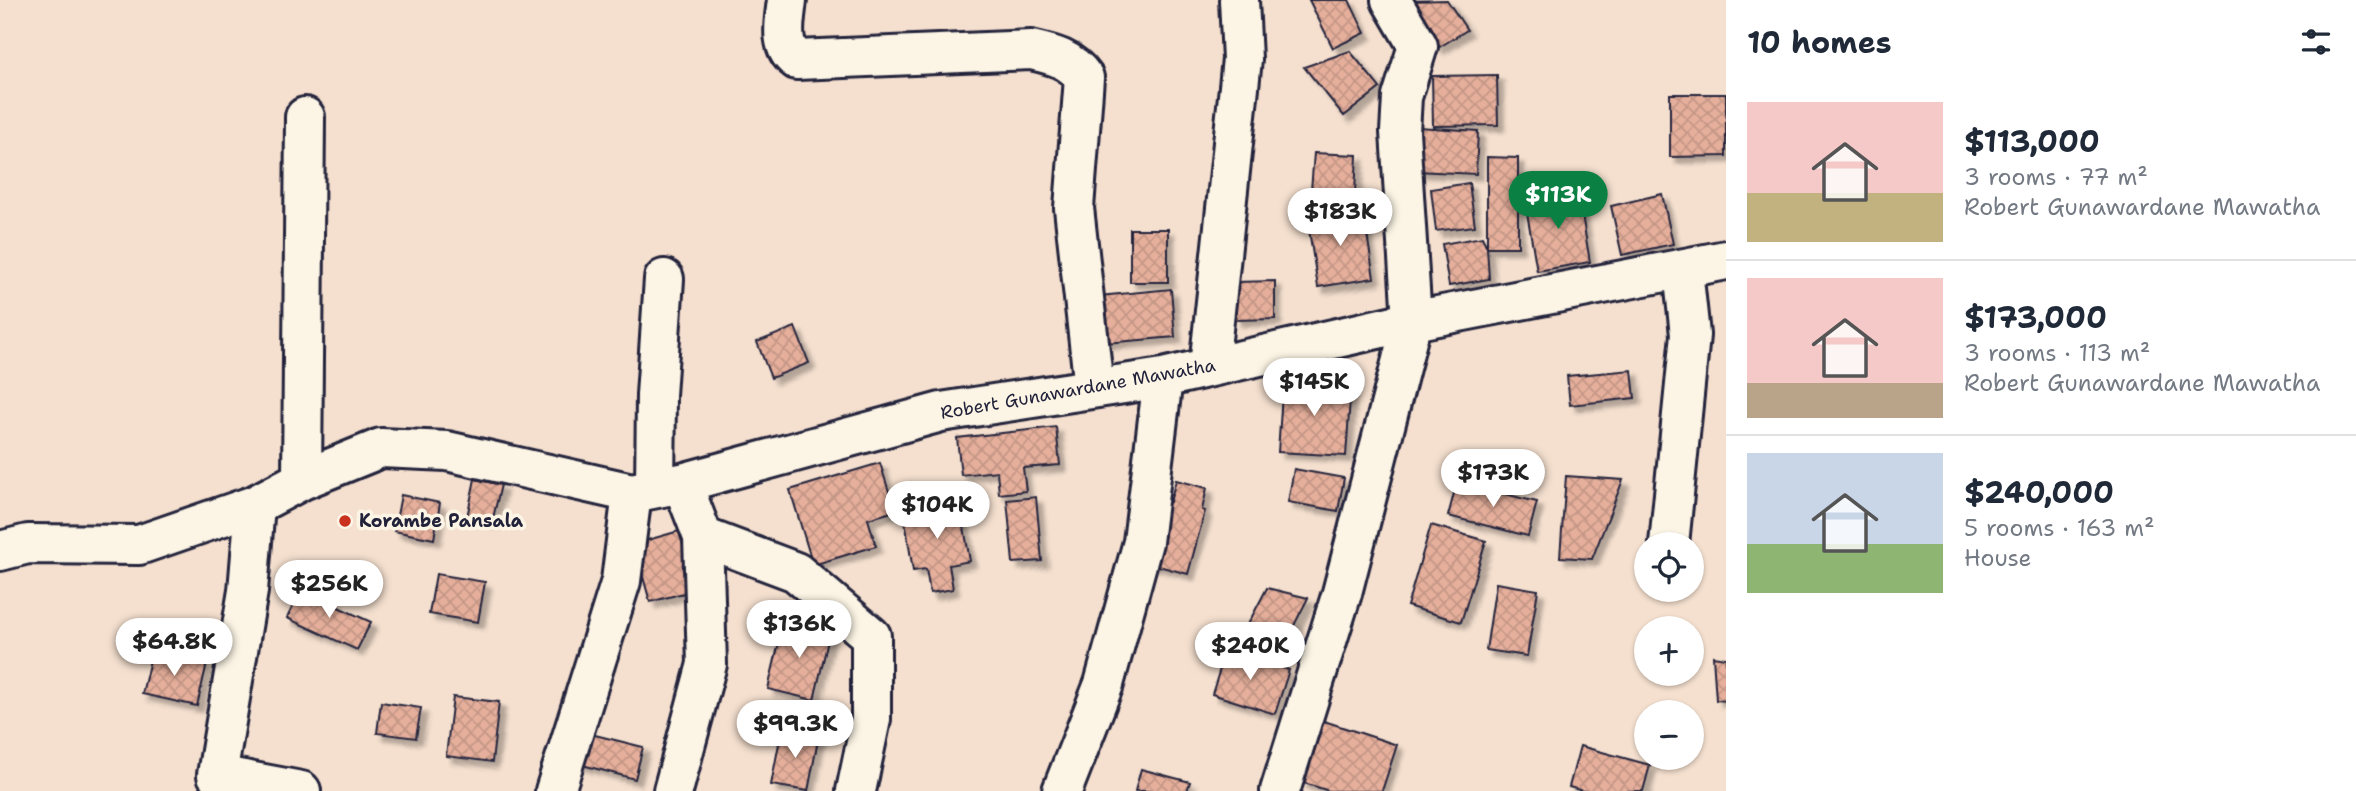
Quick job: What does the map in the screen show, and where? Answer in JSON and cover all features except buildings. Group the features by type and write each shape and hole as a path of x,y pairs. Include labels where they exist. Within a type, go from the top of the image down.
{"street":[{"path":"787,0 784,35 786,47 797,60 1031,50 1060,57 1076,67 1084,78 1074,208 1094,388"},
{"path":"1209,367 1242,59 1239,0"},
{"path":"1280,791 1342,593 1412,321 1400,132 1402,97 1418,46 1391,0"},
{"path":"302,480 305,117"},
{"name":"Robert Gunawardane Mawatha","path":"0,551 28,544 139,545 255,505 302,480 380,448 447,451 656,488 941,412 1163,377 1412,321 1726,260"},
{"path":"1670,532 1690,335 1683,270"},
{"path":"555,791 621,581 656,488 656,395 664,279"},
{"path":"1062,791 1104,684 1143,542 1163,377"},
{"path":"656,488 703,537 796,572 871,636 871,719 856,791"},
{"path":"255,505 248,591 217,775 301,791"},
{"path":"673,791 707,664 703,537"}],"place":[{"name":"Korambe Pansala","path":"345,521"}]}
